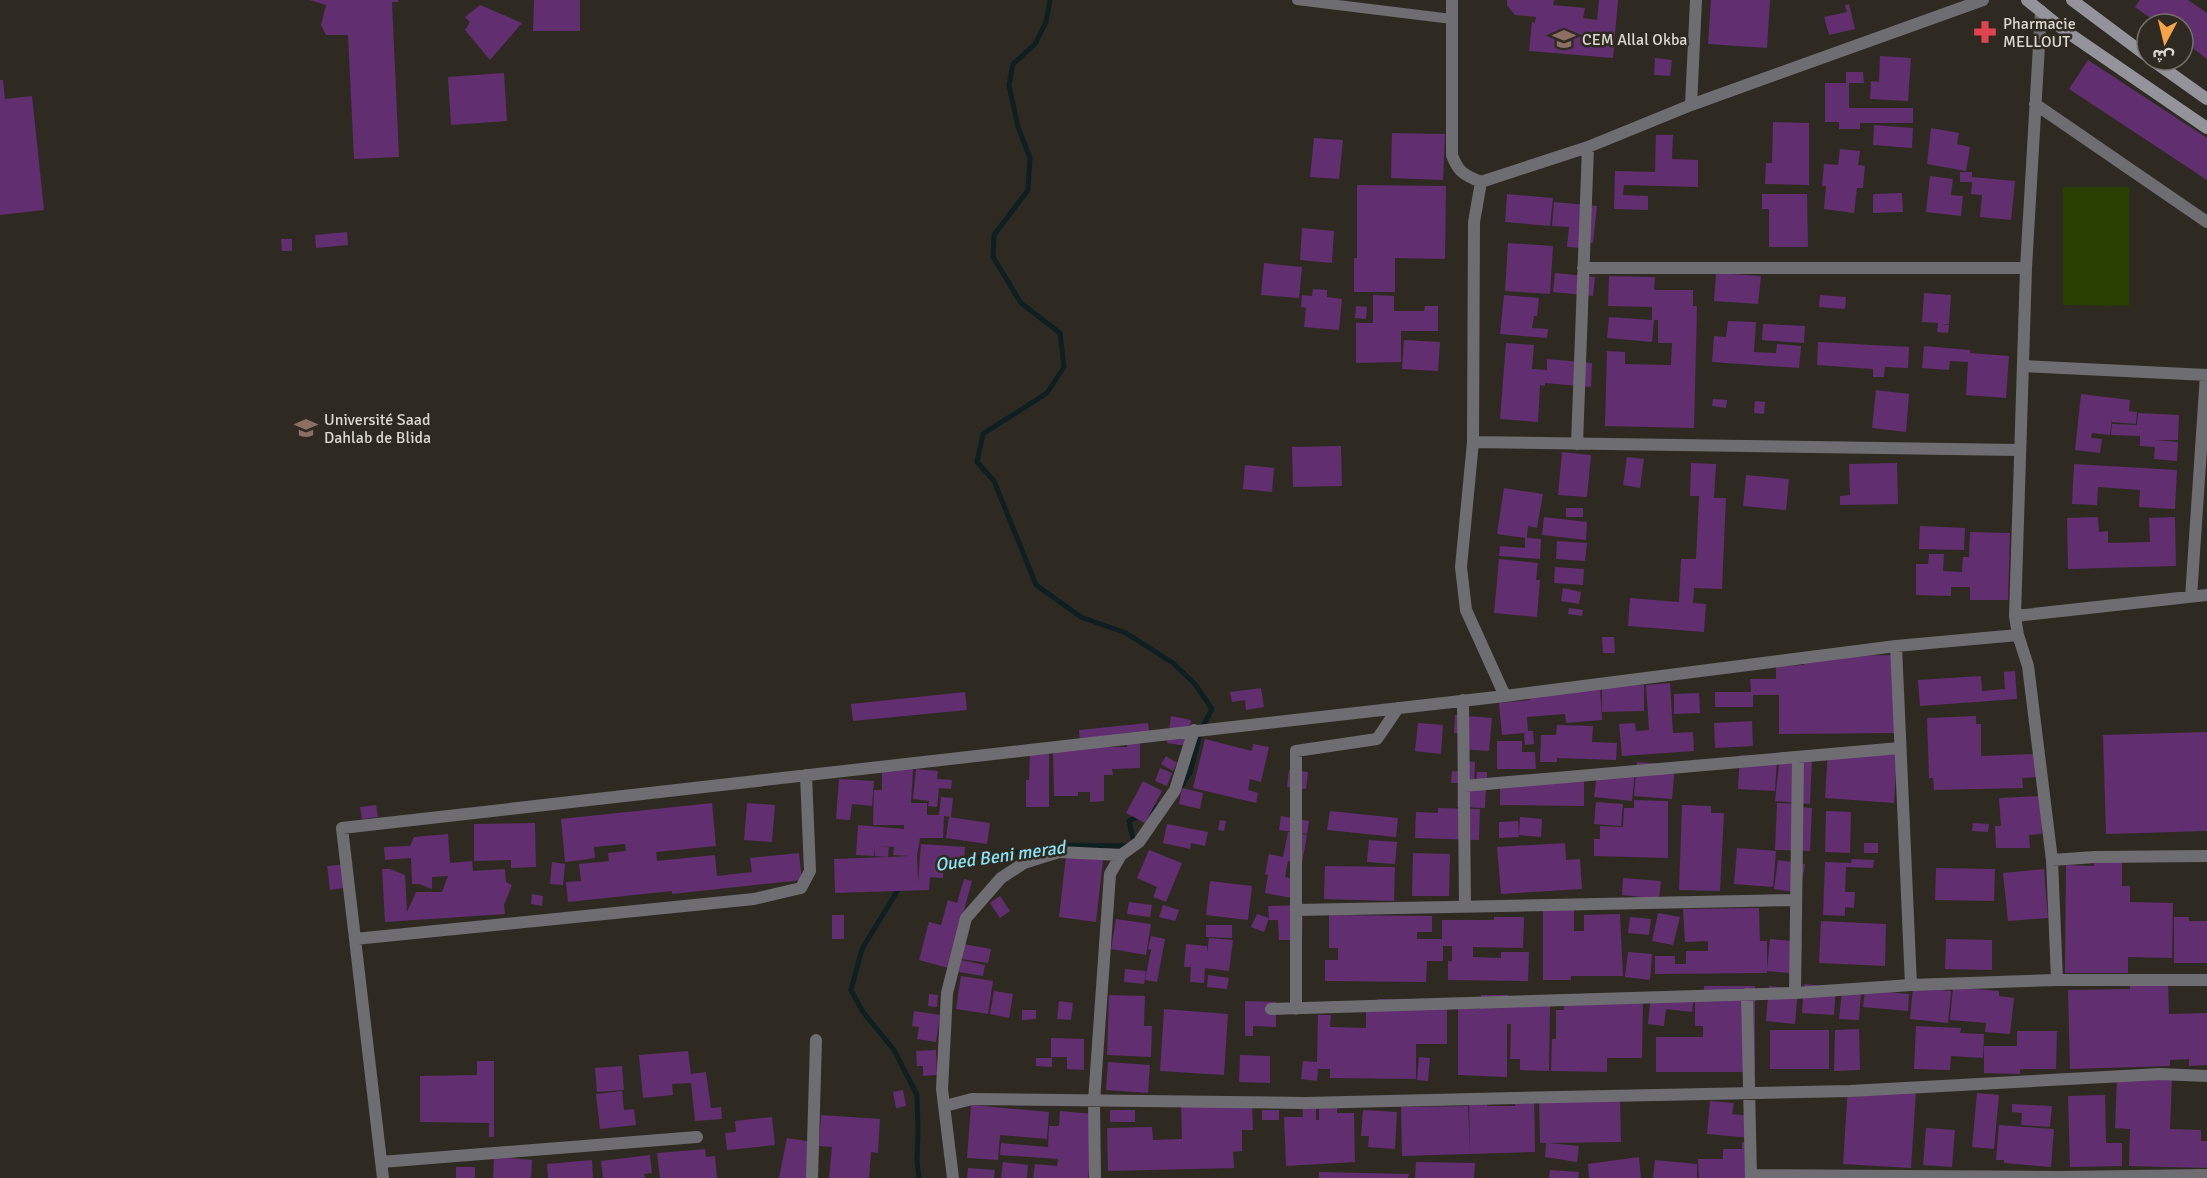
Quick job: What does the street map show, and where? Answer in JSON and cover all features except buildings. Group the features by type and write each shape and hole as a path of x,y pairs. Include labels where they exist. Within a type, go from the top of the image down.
{"street":[{"path":"1452,0 1452,155 1456,168 1463,175 1481,182 1587,147 1691,105 1983,0"},
{"path":"1691,105 1696,0"},
{"path":"2027,0 2064,30 2207,128"},
{"path":"2072,0 2135,47"},
{"path":"2041,11 2026,268 2015,616 2018,635 2028,666 2052,860 2057,980"},
{"path":"2169,72 2207,99"},
{"path":"2035,104 2207,222"},
{"path":"1577,444 1587,147"},
{"path":"1481,182 1474,222 1473,442 1461,567 1466,610 1505,696"},
{"path":"1583,268 2026,268"},
{"path":"2024,366 2206,375 2191,597"},
{"path":"1473,442 2019,450"},
{"path":"2015,616 2207,595"},
{"path":"383,1178 342,828 1505,696 1896,646 2018,635"},
{"path":"1896,646 1911,985"},
{"path":"1464,700 1465,907"},
{"path":"1296,1009 1296,751 1377,739 1398,708"},
{"path":"1095,1178 1094,1101 1110,874 1121,855 1139,842 1175,790 1194,730"},
{"path":"1464,786 1900,748"},
{"path":"1795,993 1798,757"},
{"path":"355,939 754,899 801,888 810,872 806,775"},
{"path":"953,1178 942,1089 947,993 966,918 1001,878 1024,863 1059,852 1121,855"},
{"path":"2052,860 2095,857 2207,856"},
{"path":"1296,910 1796,900"},
{"path":"1271,1009 1795,993 1911,985 2057,980 2207,980"},
{"path":"1747,994 1751,1176 2207,1175"},
{"path":"812,1178 816,1040"},
{"path":"945,1106 972,1099 1317,1102 1850,1091 2160,1074 2207,1076"},
{"path":"381,1162 697,1137"}],"lane":[{"path":"1297,0 1452,19"}],"green space":[{"path":"2063,187 2129,187 2129,306 2063,305"}],"waterway":[{"name":"Oued Beni merad","path":"1050,0 1046,22 1035,44 1013,64 1009,85 1018,127 1030,158 1028,190 994,235 993,257 1021,303 1060,333 1064,367 1047,393 983,434 977,462 994,481 1036,585 1081,617 1126,633 1173,663 1195,684 1212,709 1201,730 1190,773 1179,789"},
{"name":"Oued Beni merad","path":"1134,844 1129,821 1159,806"},
{"name":"Oued Beni merad","path":"938,864 958,859 988,857 1060,845 1128,846"},
{"name":"Oued Beni merad","path":"901,885 862,949 851,990 863,1012 894,1050 917,1095 919,1178"}],"place":[{"name":"Pharmacie MELLOUT","path":"1985,32"},
{"name":"CEM Allal Okba","path":"1564,39"},
{"name":"Université Saad Dahlab de Blida","path":"306,428"}]}
